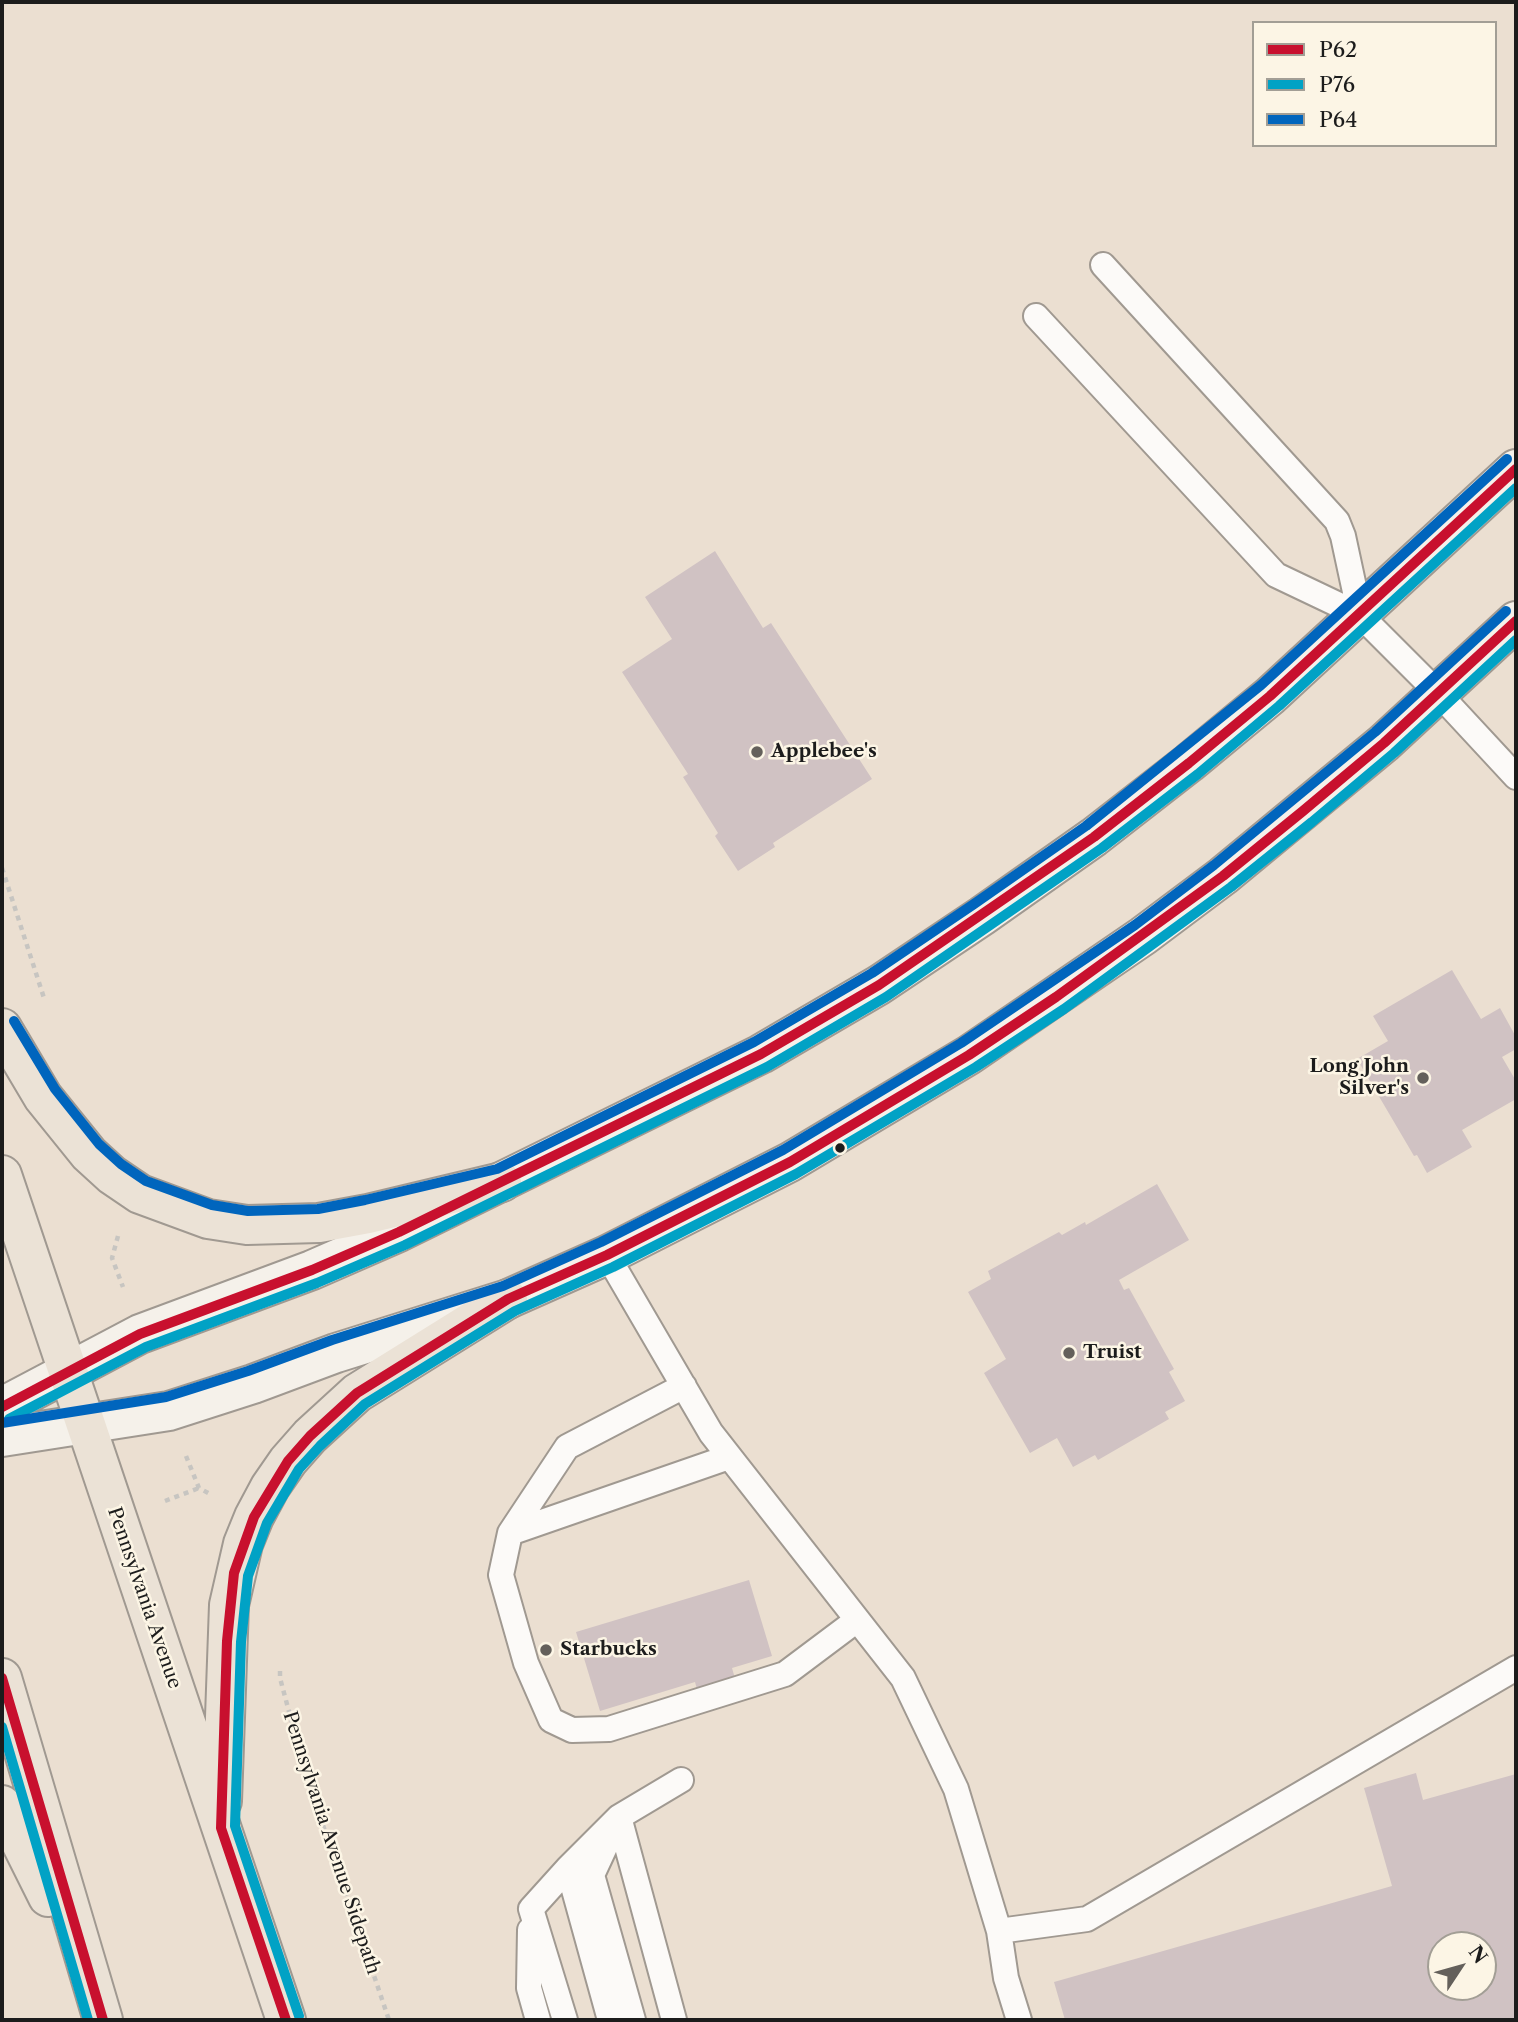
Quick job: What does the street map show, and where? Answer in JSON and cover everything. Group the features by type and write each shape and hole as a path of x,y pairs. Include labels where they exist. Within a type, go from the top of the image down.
{"highway":[{"path":"2,1028 43,1097 89,1154 112,1175 141,1194 196,1215 247,1225 319,1223 502,1182"},
{"name":"Pennsylvania Avenue","path":"2,1175 286,2020"},
{"path":"221,1828 229,1605 234,1573 254,1517 288,1461 337,1410 357,1393 508,1299"},
{"path":"2,1678 103,2020"},
{"path":"2,1805 89,1977"}],"street":[{"path":"2,1408 139,1334 312,1270 502,1182 761,1054 879,985 1094,837 1270,696 1516,469"},
{"path":"2,1437 169,1411 337,1353 508,1299 607,1255 790,1162 969,1055 1056,997 1223,876 1354,769 1516,621"}],"lane":[{"path":"1103,264 1337,521 1343,536 1360,615"},
{"path":"1036,316 1276,575 1360,615 1439,694 1516,777"},
{"path":"607,1255 711,1433 903,1678 956,1789 999,1931 1006,1978 1019,2020"},
{"path":"684,1386 567,1447 510,1533 501,1575 526,1663 551,1720 572,1730 610,1729 785,1674 857,1620"},
{"path":"510,1533 729,1457"},
{"path":"999,1931 1087,1919 1516,1668"},
{"path":"538,2020 528,1988 531,1909 619,1817 681,1780"},
{"path":"619,1817 592,1875 633,2020"},
{"path":"619,1817 674,2020"},
{"path":"568,1868 610,2020"},
{"path":"531,1909 565,2020"}],"path":[{"path":"2,868 45,999"},
{"path":"118,1236 112,1258 123,1289"},
{"path":"191,1468 199,1488 214,1496"},
{"path":"160,1502 199,1488"},
{"name":"Pennsylvania Avenue Sidepath","path":"280,1666 280,1678 306,1775 389,2020"}],"building":[{"path":"715,551 763,628 771,623 872,779 773,843 775,847 738,871 715,836 718,833 683,777 688,774 622,672 672,639 645,597"},
{"path":"1452,970 1481,1019 1500,1008 1516,1037 1516,1049 1502,1057 1516,1081 1516,1099 1462,1130 1472,1147 1427,1173 1417,1155 1414,1156 1357,1059 1388,1041 1373,1016"},
{"path":"1157,1184 1189,1240 1119,1280 1124,1290 1129,1288 1174,1369 1169,1372 1185,1401 1165,1412 1169,1419 1098,1460 1095,1455 1073,1467 1057,1438 1030,1453 984,1373 1006,1359 968,1292 991,1279 988,1271 1059,1232 1062,1235 1085,1222 1086,1225"},
{"path":"749,1580 772,1656 732,1668 736,1682 698,1693 695,1682 600,1711 576,1632"},
{"path":"1416,1773 1423,1800 1516,1774 1516,2020 1065,2020 1054,1982 1392,1886 1364,1788"}],"transit line":[{"name":"P64","path":"14,1021 55,1089 99,1144 121,1164 146,1181 212,1205 248,1211 318,1209 497,1169 754,1042 872,973 1086,826 1261,685 1507,459"},
{"name":"P62","path":"2,1407 140,1334 312,1270 399,1232 761,1054 879,985 1094,837 1189,763 1270,696 1516,469"},
{"name":"P76","path":"9,1419 146,1347 317,1283 405,1245 767,1067 886,997 1102,848 1198,774 1279,706 1516,488"},
{"name":"P64","path":"2,1423 166,1397 332,1340 503,1286 601,1242 783,1150 961,1043 1135,925 1214,865 1375,732 1506,611"},
{"name":"P62","path":"286,2020 221,1828 227,1641 234,1573 254,1517 288,1461 310,1436 357,1393 508,1299 607,1255 790,1162 969,1055 1056,997 1223,876 1303,811 1384,743 1516,621"},
{"name":"P76","path":"299,2016 235,1826 241,1642 248,1576 267,1523 299,1469 365,1404 515,1311 613,1267 796,1174 976,1067 1064,1009 1231,887 1312,822 1394,753 1516,640"},
{"name":"P62","path":"2,1678 103,2020"},
{"name":"P76","path":"2,1727 88,2020"}],"place":[{"name":"Applebee's","path":"757,752"},
{"name":"Long John Silver's","path":"1423,1078"},
{"name":"Truist","path":"1069,1353"},
{"name":"Starbucks","path":"546,1650"}]}
